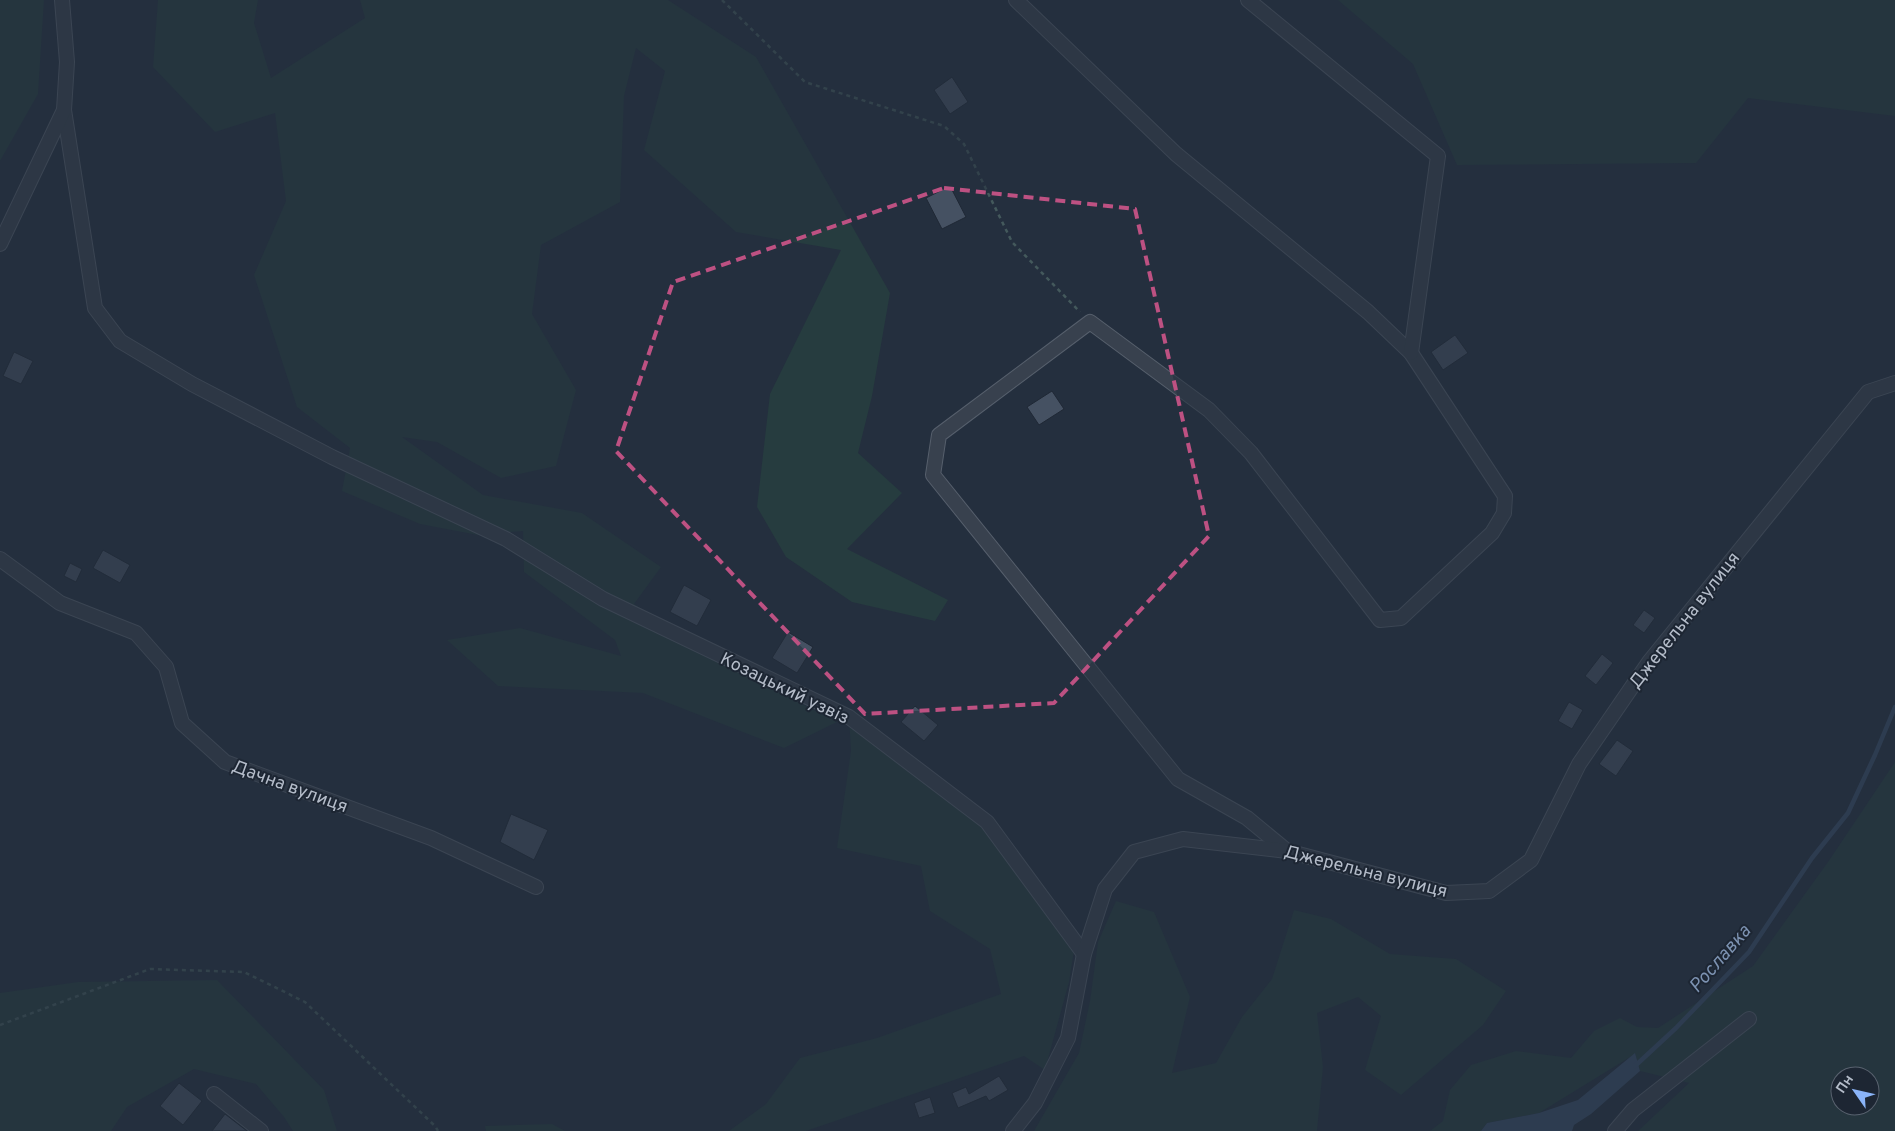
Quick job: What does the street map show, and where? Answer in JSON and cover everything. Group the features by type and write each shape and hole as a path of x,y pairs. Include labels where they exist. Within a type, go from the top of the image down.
{"street":[{"path":"0,244 64,110 67,62 62,0"},
{"path":"1016,0 1176,154 1368,312 1411,353 1505,496 1504,513 1492,533 1401,618 1380,620 1251,453 1209,410 1090,322 939,435 933,475 1178,780 1248,818 1287,850"},
{"path":"1248,0 1438,156 1411,353"},
{"name":"Козацький узвіз","path":"64,110 95,308 120,341 192,384 332,457 506,539 603,600 849,718 987,822 1084,954"},
{"name":"Джерельна вулиця","path":"1013,1131 1035,1104 1068,1038 1084,954 1105,889 1134,852 1183,839 1287,850 1446,894 1489,891 1531,860 1579,764 1649,662 1868,392 1895,383"},
{"name":"Дачна вулиця","path":"0,559 60,603 136,633 166,668 182,723 225,762 431,838 536,887"},
{"path":"1615,1131 1633,1110 1749,1019"},
{"path":"214,1094 261,1131"}],"path":[{"path":"722,0 805,82 944,126 964,144 1012,242 1090,322"},
{"path":"0,1025 150,969 244,972 305,1002 435,1126 438,1131"}],"highlighted area":[{"path":"944,188 1135,209 1209,536 1054,703 865,714 616,451 673,282"}],"green space":[{"path":"0,0 44,0 38,94 0,161"},
{"path":"158,0 258,0 254,23 271,78 365,18 360,0 668,0 756,57 890,293 872,396 858,453 902,493 847,549 948,600 935,621 852,602 786,557 757,507 770,394 841,250 736,232 644,150 665,71 636,48 624,96 620,202 541,245 532,314 576,390 556,466 501,478 437,442 402,437 483,495 582,513 661,567 634,604 739,672 837,722 784,748 643,693 498,686 447,640 520,628 621,656 615,640 524,572 523,531 478,535 420,524 342,491 350,448 297,407 254,275 286,201 275,113 215,132 153,67"},
{"path":"1338,0 1895,0 1895,116 1748,98 1696,163 1457,165 1413,64"},
{"path":"849,717 987,822 1075,944 1069,982 1045,1070 1024,1056 806,1131 729,1131 766,1104 800,1058 877,1038 1001,994 990,949 930,911 921,866 837,848 851,751"},
{"path":"1895,762 1895,1131 1638,1131 1689,1083 1640,1071 1635,1054 1539,1113 1487,1123 1481,1131 1430,1131 1443,1121 1450,1090 1471,1065 1516,1051 1571,1058 1594,1031 1620,1018 1637,1027 1658,1028 1753,966 1828,862"},
{"path":"1116,901 1154,912 1190,997 1172,1073 1216,1063 1242,1017 1272,979 1294,910 1331,919 1390,954 1456,959 1506,991 1483,1025 1401,1095 1365,1070 1381,1016 1358,997 1317,1013 1323,1067 1317,1131 1034,1131 1079,1053 1090,1001 1098,942"},
{"path":"217,980 324,1090 337,1131 293,1131 284,1117 256,1084 194,1069 127,1107 111,1131 0,1131 0,993 78,982"},
{"path":"552,1124 565,1131 486,1131 485,1126"}],"water":[{"path":"1635,1053 1640,1071 1591,1114 1574,1125 1572,1131 1481,1131 1487,1123 1539,1113 1578,1100"}],"building":[{"path":"952,77 968,102 950,114 934,90"},
{"path":"950,186 966,217 942,229 926,198"},
{"path":"1455,335 1468,353 1443,370 1431,352"},
{"path":"14,352 33,361 21,384 3,376"},
{"path":"1052,391 1064,409 1039,425 1027,407"},
{"path":"103,550 130,565 120,583 93,568"},
{"path":"70,563 82,569 76,582 64,576"},
{"path":"684,585 711,600 697,626 670,612"},
{"path":"1644,610 1655,618 1644,633 1633,625"},
{"path":"788,632 813,647 797,673 772,658"},
{"path":"1602,654 1613,663 1596,685 1585,676"},
{"path":"1569,702 1583,710 1572,729 1558,721"},
{"path":"915,706 938,725 924,741 901,722"},
{"path":"1617,740 1633,751 1616,776 1599,764"},
{"path":"511,814 548,830 534,860 500,842"},
{"path":"999,1076 1008,1090 989,1101 986,1096 958,1108 952,1093 966,1087 969,1094"},
{"path":"179,1083 202,1101 183,1125 160,1106"},
{"path":"930,1097 935,1113 919,1118 914,1103"},
{"path":"225,1114 247,1131 212,1131"}],"waterway":[{"name":"Рославка","path":"1635,1066 1676,1028 1749,952 1812,858 1848,813 1895,707"}]}
